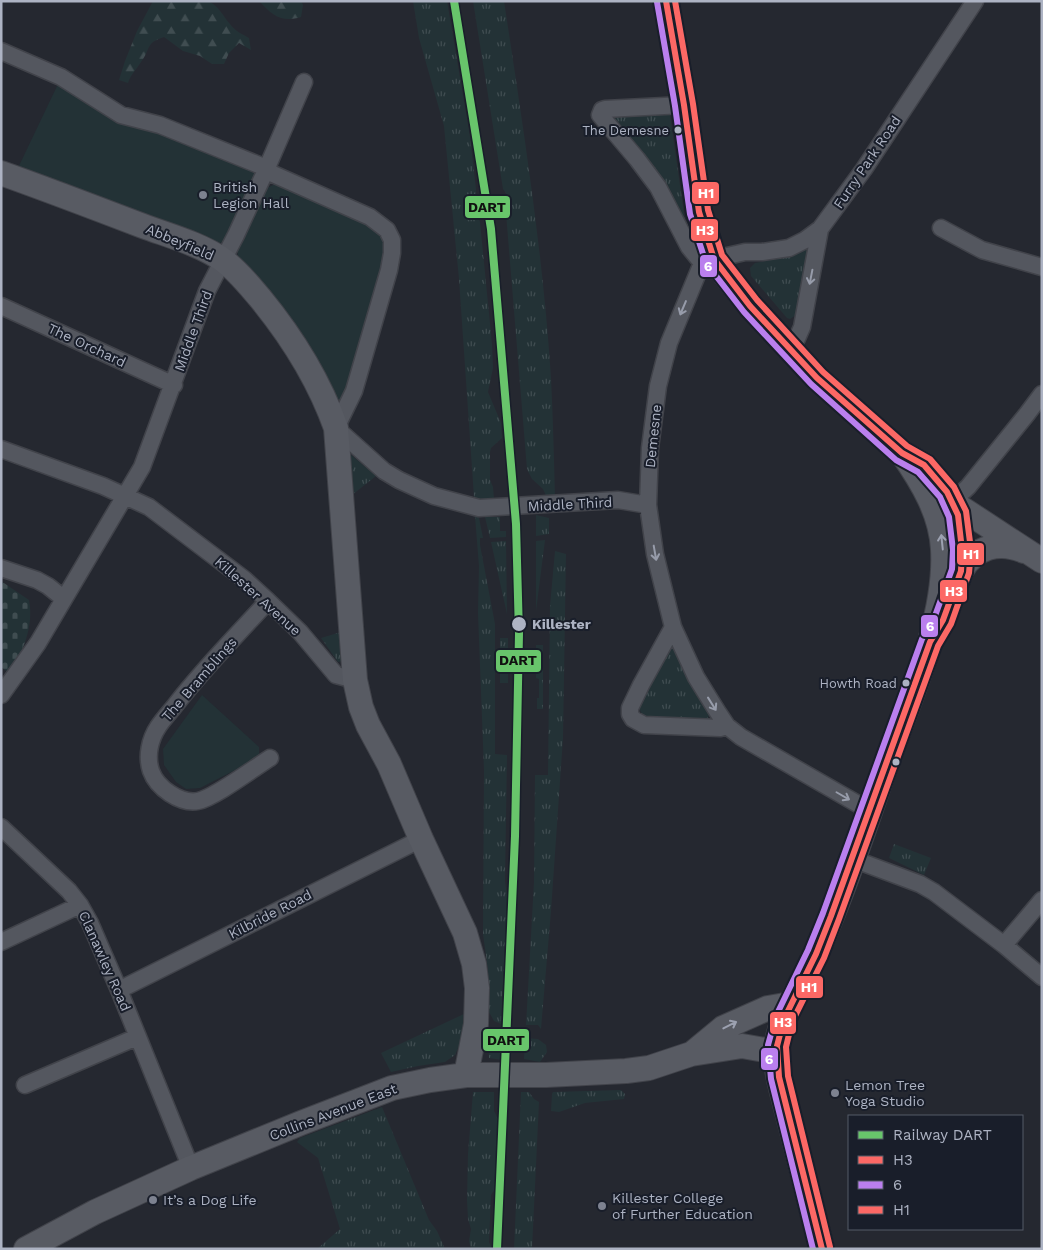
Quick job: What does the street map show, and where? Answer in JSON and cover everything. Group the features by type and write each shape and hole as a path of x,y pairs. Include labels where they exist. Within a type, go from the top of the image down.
{"main road":[{"path":"666,1 708,261 726,276 791,352 817,378 902,454 924,465 947,492 941,532 943,580 930,642 853,859 816,954 791,1004 782,1027 776,1052 783,1094 822,1249"},
{"name":"Abbeyfield","path":"3,176 185,242 222,260 240,274 292,339 324,396 336,428"},
{"path":"336,428 355,680 361,707 368,725 389,764 421,839 465,933 474,964 477,988 478,1075"},
{"path":"944,507 1039,559"},
{"path":"930,642 943,620 961,571 962,550 958,515 944,507"},
{"path":"961,571 973,556 989,547 1010,546 1039,559"},
{"name":"Collins Avenue East","path":"691,1054 723,1028 768,1008 791,1004"},
{"name":"Collins Avenue East","path":"26,1249 95,1212 191,1168 300,1123 392,1088 430,1080 478,1075 540,1075 626,1071 649,1068 691,1054 742,1046 776,1052"}],"street":[{"name":"Furry Park Road","path":"708,261 745,252 762,252 789,248 805,240 820,229 864,169 975,1"},
{"path":"1,51 61,77 121,115 160,125 259,165 273,174 370,217 387,230 392,240 389,270 354,391 336,428"},
{"name":"Middle Third","path":"126,495 142,467 174,385 207,291 236,235 304,82"},
{"path":"684,105 605,109 602,110 600,115 658,187 689,247 708,261"},
{"path":"941,228 982,250 1042,267"},
{"path":"791,352 802,327 820,229"},
{"name":"Demesne","path":"708,261 669,343 658,386 650,448 648,505 656,554 673,626 696,677 727,726 741,737 870,811"},
{"name":"The Orchard","path":"1,306 174,385"},
{"path":"944,507 968,487 1042,394"},
{"name":"Middle Third","path":"336,428 384,471 434,496 479,508 618,500 648,505"},
{"name":"Killester Avenue","path":"1,449 126,495 150,507 268,601 300,632 336,675 355,680"},
{"path":"1,695 38,644 63,598 126,495"},
{"path":"1,568 37,580 63,598"},
{"name":"The Bramblings","path":"268,601 193,682 157,727 150,743 149,758 151,772 163,788 173,796 186,801 200,801 270,758"},
{"path":"673,626 641,685 630,708 630,714 633,719 644,725 720,728 727,726"},
{"name":"Clanawley Road","path":"1,827 70,891 80,905 90,923 119,990 191,1168"},
{"name":"Kilbride Road","path":"119,990 421,839"},
{"path":"853,859 920,884 934,892 1004,944 1042,977"},
{"path":"1004,944 1042,900"},
{"path":"1,942 80,905"},
{"path":"25,1085 137,1037"}],"green space":[{"path":"153,1 208,1 212,3 234,29 249,38 251,50 239,43 229,53 224,64 212,64 200,56 183,51 164,37 151,44 128,83 119,80 137,31"},
{"path":"259,1 301,1 303,5 301,17 294,19 282,18 273,14"},
{"path":"413,1 447,1 470,137 476,189 475,206 480,222 492,344 493,368 488,392 501,423 502,438 491,448 490,452 490,480 494,499 482,500 474,497 459,279 444,126 419,38"},
{"path":"473,1 504,1 532,189 543,284 551,378 555,499 548,500 543,489 532,479 527,469 506,213 509,200 503,189"},
{"path":"59,82 101,109 111,119 122,123 136,123 254,170 256,175 224,242 215,244 17,170"},
{"path":"667,111 670,115 686,228 611,120 613,115"},
{"path":"275,184 369,224 384,237 386,255 345,398 340,406 239,263 237,248 267,188"},
{"path":"809,249 796,315 790,319 787,318 751,276 750,268 755,263 791,256"},
{"path":"350,454 376,476 352,495"},
{"path":"536,515 549,518 549,534 536,536"},
{"path":"475,516 479,518 483,538 480,538 480,545 495,624 495,754 507,755 505,881 507,896 501,1024 494,1021 489,1012 488,970 483,934 484,770 478,613 479,566"},
{"path":"485,517 500,517 500,531 506,531 506,537 490,538"},
{"path":"545,540 536,611 536,541"},
{"path":"506,541 507,614 491,542"},
{"path":"555,551 566,554 563,738 541,1029 538,1025 526,1025 534,882 535,775 548,775 550,606"},
{"path":"1,581 29,600 30,610 29,629 10,674 1,667"},
{"path":"341,632 342,661 338,662 321,638"},
{"path":"500,638 508,638 508,683 500,683"},
{"path":"536,645 543,645 543,709 537,709 539,679 536,678"},
{"path":"668,648 674,649 695,693 709,715 707,720 644,717 641,713 640,700"},
{"path":"202,695 259,747 259,757 200,788 186,789 176,782 164,765 163,749"},
{"path":"894,844 931,858 924,875 889,858"},
{"path":"466,1013 464,1035 455,1055 445,1062 391,1072 381,1053"},
{"path":"488,1037 502,1038 502,1060 489,1058"},
{"path":"525,1038 538,1039 546,1045 547,1052 540,1062 524,1059"},
{"path":"621,1090 625,1094 624,1099 585,1103 559,1112 551,1111 553,1092"},
{"path":"473,1092 494,1092 494,1111 498,1119 496,1187 491,1195 489,1242 492,1249 471,1249 469,1241 471,1229 468,1219 467,1200 468,1154"},
{"path":"521,1092 529,1092 539,1102 532,1249 514,1249"},
{"path":"382,1107 429,1220 437,1231 445,1249 317,1249 340,1229 318,1158 297,1142 300,1138"}],"rail line":[{"name":"DART","path":"454,1 491,229 516,524 519,634 515,836 497,1249"}],"transit line":[{"name":"H3","path":"666,1 684,105 699,212 714,259 750,306 817,378 902,453 924,465 947,492 958,515 962,550 961,571 943,620 930,642 831,916 816,954 784,1019 777,1046 779,1077 822,1249"},
{"name":"H1","path":"675,1 693,104 708,210 722,255 757,300 823,372 907,446 930,459 954,487 966,511 971,550 969,573 951,624 938,646 839,919 824,958 792,1022 786,1047 788,1076 830,1247"},
{"name":"6","path":"657,2 675,106 690,214 706,263 744,312 811,384 896,460 918,472 940,497 949,517 953,550 952,569 935,616 922,639 823,913 808,950 776,1016 768,1045 771,1079 813,1249"}],"place":[{"name":"The Demesne","path":"678,130"},
{"name":"British Legion Hall","path":"203,195"},
{"name":"Killester","path":"519,624"},
{"name":"Howth Road","path":"906,683"},
{"name":"Lemon Tree Yoga Studio","path":"835,1093"},
{"name":"It’s a Dog Life","path":"153,1200"},
{"name":"Killester College of Further Education","path":"602,1206"}]}
